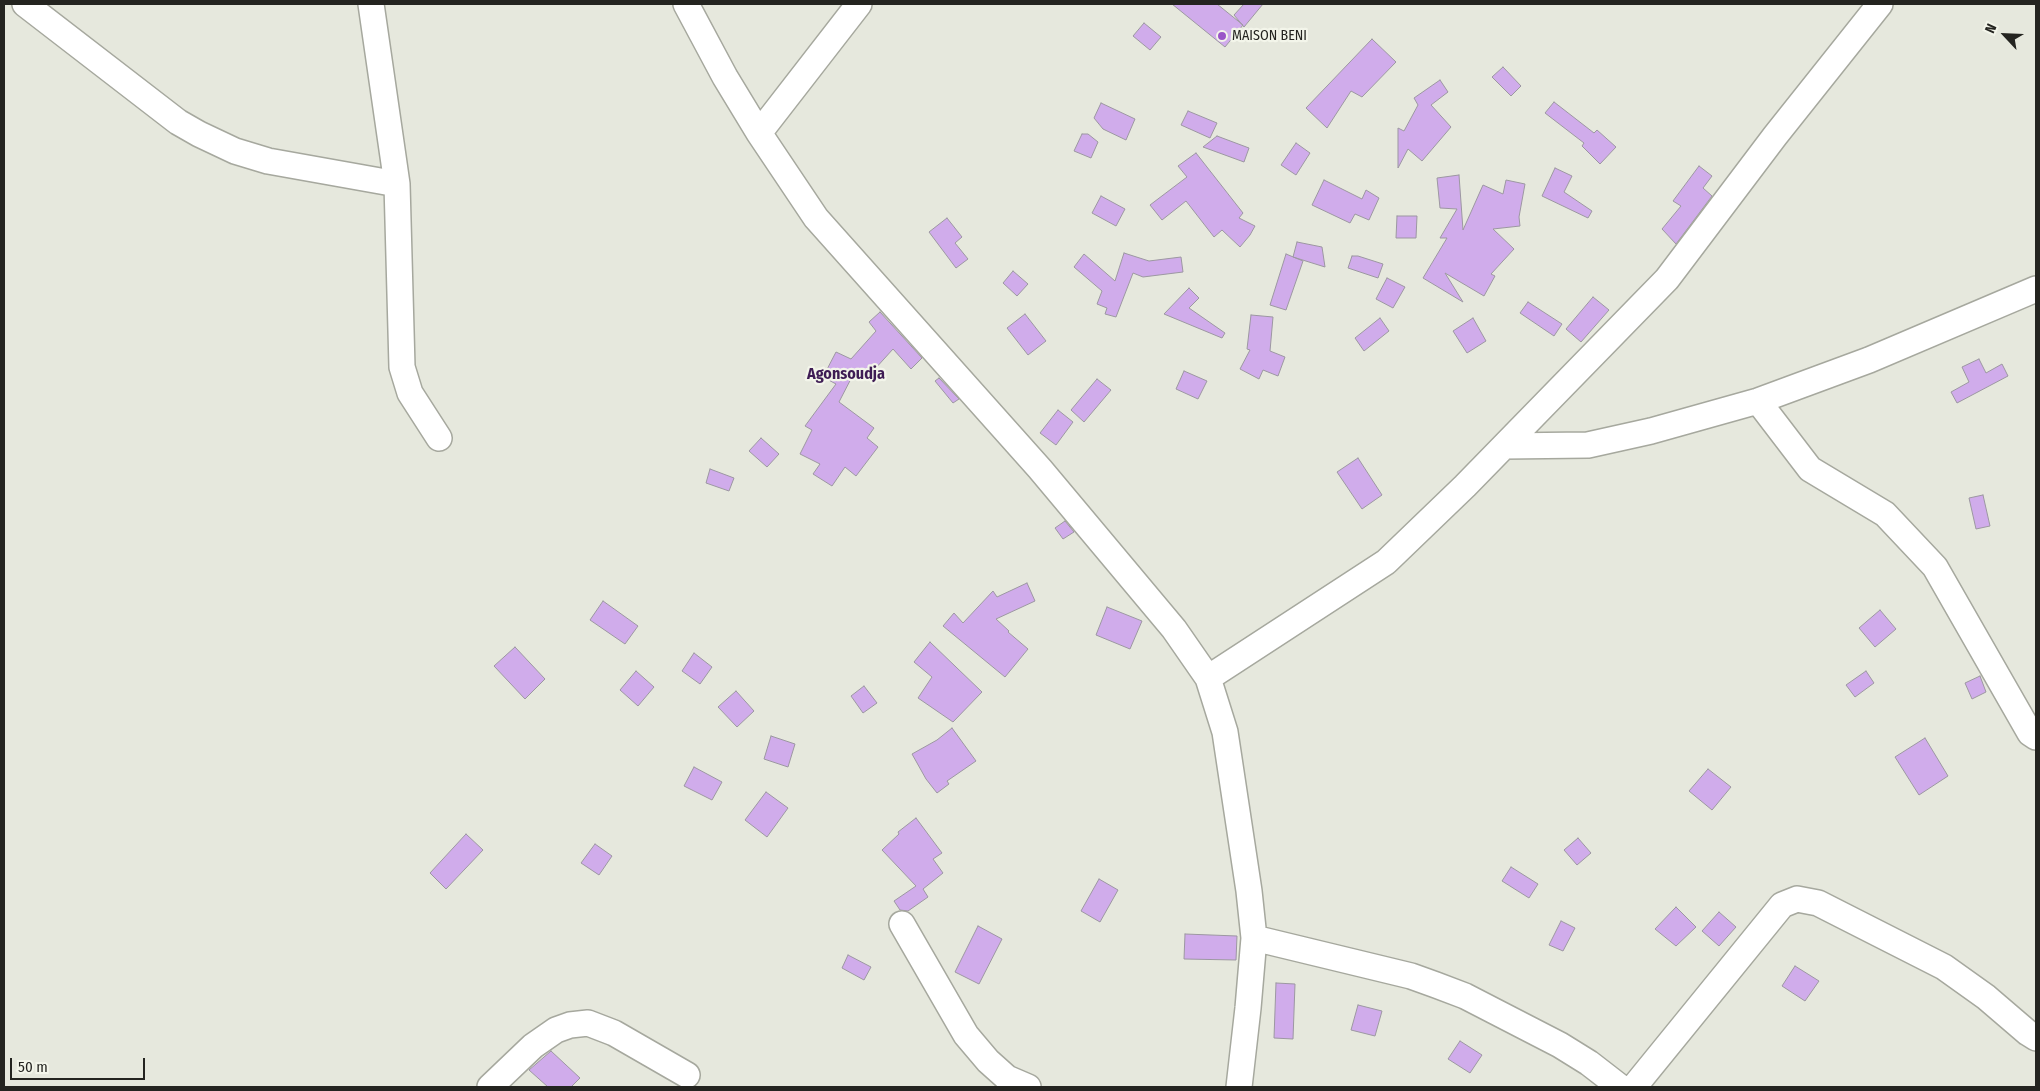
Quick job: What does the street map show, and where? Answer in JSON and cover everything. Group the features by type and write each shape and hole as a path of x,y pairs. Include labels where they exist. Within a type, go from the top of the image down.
{"street":[{"path":"24,4 178,122 199,134 235,151 268,161 397,184"},
{"path":"371,4 397,184 402,367 410,393 439,438"},
{"path":"686,4 725,77 759,133 816,218 1040,469 1174,629 1208,678 1225,732 1254,938 1239,1087"},
{"path":"759,133 859,4"},
{"path":"1208,678 1386,562 1504,446 1666,279 1775,136 1880,4"},
{"path":"1504,446 1588,445 1651,431 1758,401 1869,360 2036,289"},
{"path":"1758,401 1810,469 1885,514 1936,567 2030,733 2036,737"},
{"path":"1634,1087 1782,905 1797,899 1818,904 1944,967 1986,997 2036,1038"},
{"path":"902,924 966,1035 1007,1078 1028,1087"},
{"path":"1254,938 1411,976 1465,996 1560,1045 1589,1063 1620,1087"},
{"path":"490,1087 541,1040 556,1030 570,1024 588,1023 614,1034 687,1074"}],"building":[{"name":"MAISON BENI","path":"1172,4 1217,4 1243,25 1225,47"},
{"path":"1244,4 1263,4 1244,27 1234,15"},
{"path":"1144,23 1161,37 1150,50 1133,36"},
{"path":"1372,39 1396,62 1362,97 1351,91 1327,128 1306,108"},
{"path":"1503,67 1521,86 1511,96 1492,77"},
{"path":"1440,80 1448,92 1431,105 1451,127 1422,161 1408,149 1398,168 1398,128 1404,131 1418,105 1414,98"},
{"path":"1554,102 1594,133 1597,130 1616,147 1600,164 1582,146 1584,143 1545,113"},
{"path":"1101,103 1135,119 1126,140 1103,129 1094,118"},
{"path":"1188,111 1217,123 1210,138 1181,125"},
{"path":"1082,134 1088,134 1098,142 1091,158 1074,151"},
{"path":"1217,136 1249,148 1244,162 1203,147"},
{"path":"1296,143 1310,153 1296,175 1281,165"},
{"path":"1196,153 1243,213 1239,218 1255,226 1240,247 1222,230 1214,237 1186,201 1162,220 1150,205 1187,177 1178,166"},
{"path":"1699,166 1712,176 1703,188 1712,196 1676,244 1662,229 1681,206 1673,201"},
{"path":"1555,168 1572,176 1564,192 1592,211 1588,218 1542,196"},
{"path":"1459,175 1463,230 1483,185 1503,194 1506,180 1525,184 1519,217 1520,226 1493,229 1514,249 1491,274 1495,276 1484,296 1445,273 1463,302 1423,278 1447,238 1440,238 1457,209 1440,208 1437,178"},
{"path":"1324,180 1362,199 1366,190 1379,198 1369,220 1355,214 1350,223 1312,205"},
{"path":"1101,196 1125,209 1116,226 1092,213"},
{"path":"1397,216 1417,216 1416,238 1396,238"},
{"path":"947,218 962,237 955,243 968,259 956,268 929,232"},
{"path":"1297,242 1322,247 1325,267 1293,257"},
{"path":"1124,253 1149,261 1181,257 1183,272 1143,277 1133,273 1116,317 1105,314 1107,308 1097,304 1102,291 1074,267 1084,254 1115,281"},
{"path":"1286,254 1303,261 1286,310 1270,305"},
{"path":"1352,256 1383,264 1378,278 1348,268"},
{"path":"1013,271 1028,284 1017,296 1003,283"},
{"path":"1387,278 1405,287 1393,308 1376,299"},
{"path":"1189,288 1199,298 1189,308 1225,333 1222,338 1164,314"},
{"path":"1593,297 1609,310 1581,342 1566,329"},
{"path":"1528,302 1562,324 1554,336 1520,313"},
{"path":"880,312 922,358 911,369 893,349 865,380 855,371 839,402 874,428 867,438 878,447 856,476 845,467 832,486 813,474 820,464 800,454 812,430 805,426 836,384 823,377 836,352 851,359 876,331 869,322"},
{"path":"1025,314 1046,341 1028,355 1007,328"},
{"path":"1251,315 1273,317 1270,351 1285,357 1278,376 1263,370 1259,379 1240,369 1250,350 1247,349"},
{"path":"1380,318 1389,331 1364,351 1355,338"},
{"path":"1473,318 1486,341 1467,353 1453,331"},
{"path":"1979,359 1986,373 2002,364 2008,376 1957,403 1951,392 1969,382 1962,367"},
{"path":"1184,371 1207,381 1198,399 1176,389"},
{"path":"939,378 959,399 953,403 935,381"},
{"path":"1097,379 1111,390 1084,422 1071,410"},
{"path":"1058,410 1073,422 1056,445 1040,433"},
{"path":"761,438 779,454 767,467 749,451"},
{"path":"1358,458 1382,495 1362,509 1337,472"},
{"path":"710,469 734,478 729,491 706,483"},
{"path":"1983,495 1990,526 1976,529 1969,498"},
{"path":"1065,521 1074,532 1063,539 1055,528"},
{"path":"1027,583 1035,601 996,619 1028,649 1005,677 943,626 954,613 963,623 993,591 997,597"},
{"path":"603,601 638,626 625,644 590,620"},
{"path":"1107,607 1142,621 1130,649 1096,635"},
{"path":"1880,610 1896,629 1875,647 1859,628"},
{"path":"930,642 982,692 953,722 918,698 932,677 914,662"},
{"path":"515,647 545,679 525,699 494,666"},
{"path":"694,653 712,667 700,684 682,671"},
{"path":"636,671 654,687 638,706 620,690"},
{"path":"1866,671 1874,683 1855,697 1846,685"},
{"path":"1980,676 1986,692 1972,699 1965,683"},
{"path":"864,686 877,703 863,713 851,696"},
{"path":"736,691 754,711 737,727 718,707"},
{"path":"952,728 976,761 947,781 949,784 937,793 926,779 912,754 937,740"},
{"path":"771,736 795,744 788,767 764,759"},
{"path":"1925,738 1948,776 1919,795 1895,757"},
{"path":"694,767 722,782 712,800 684,786"},
{"path":"1708,769 1731,787 1712,810 1689,791"},
{"path":"766,792 788,808 767,837 745,820"},
{"path":"916,818 942,853 933,859 943,873 923,889 928,897 908,911 900,910 894,901 916,886 882,850 899,834 898,832"},
{"path":"466,834 483,850 446,889 430,873"},
{"path":"1578,838 1591,853 1577,865 1564,850"},
{"path":"595,844 612,856 599,875 581,863"},
{"path":"1511,867 1538,884 1529,898 1502,881"},
{"path":"1099,879 1118,890 1100,922 1081,911"},
{"path":"1676,907 1696,927 1676,946 1655,929"},
{"path":"1719,912 1736,927 1719,946 1702,931"},
{"path":"1561,921 1575,928 1563,951 1549,945"},
{"path":"978,926 1002,939 979,984 955,972"},
{"path":"1185,934 1237,936 1236,960 1184,959"},
{"path":"848,955 871,967 864,980 842,968"},
{"path":"1795,966 1819,981 1805,1001 1782,986"},
{"path":"1276,983 1295,984 1293,1039 1274,1038"},
{"path":"1358,1005 1382,1011 1375,1036 1351,1030"},
{"path":"1460,1041 1482,1055 1470,1073 1448,1059"},
{"path":"551,1051 580,1078 571,1087 548,1087 529,1070"}],"place":[{"name":"MAISON BENI","path":"1222,36"}],"district":[{"name":"Agonsoudja","path":"846,375"}]}
